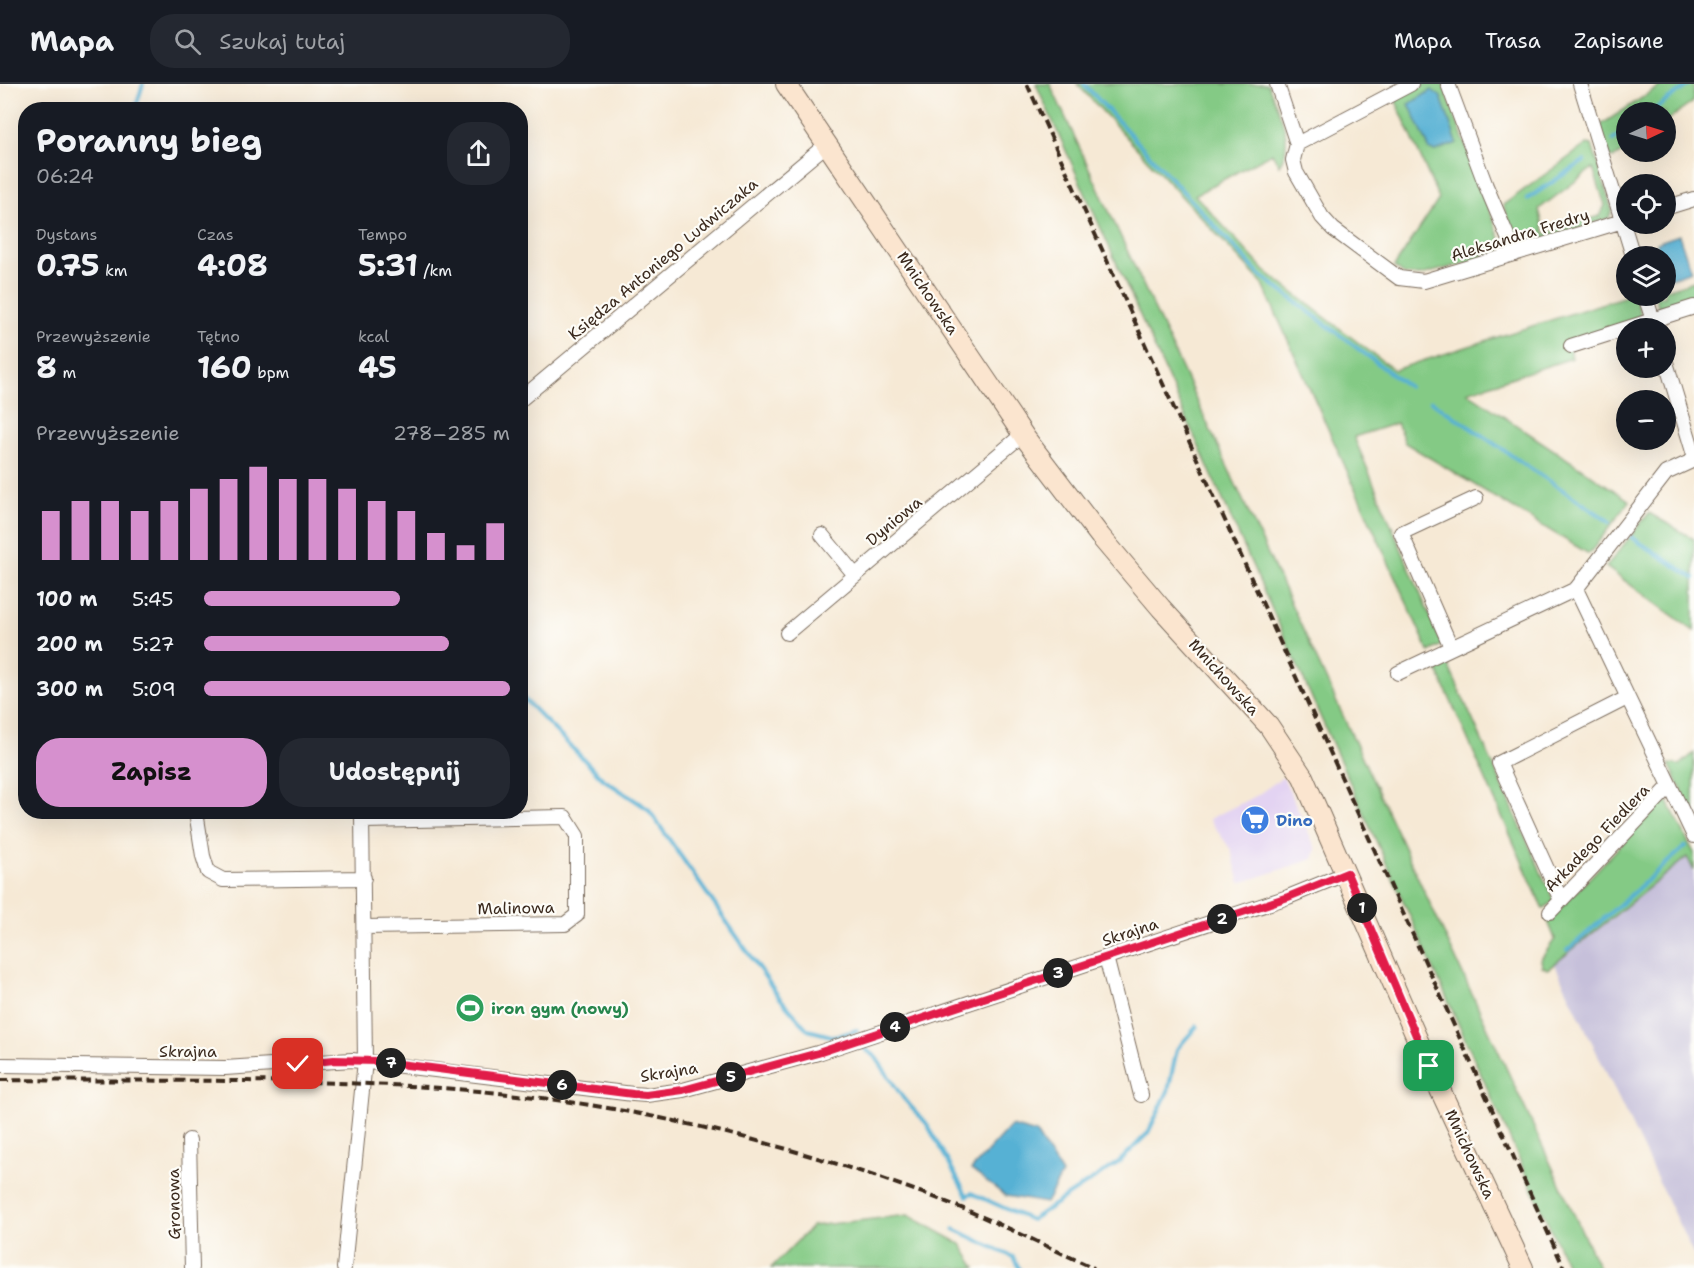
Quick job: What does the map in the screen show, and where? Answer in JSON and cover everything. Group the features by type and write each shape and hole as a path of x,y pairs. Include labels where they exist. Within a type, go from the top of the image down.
{"street":[{"name":"Mnichowska","path":"786,84 1023,434 1100,536 1153,599 1269,726 1303,777 1347,873 1429,1066 1523,1268"},
{"path":"1277,84 1297,144 1411,84"},
{"path":"1448,84 1486,186 1515,254"},
{"path":"1580,84 1616,196"},
{"name":"Księdza Antoniego Ludwiczaka","path":"528,393 827,144"},
{"name":"Aleksandra Fredry","path":"1297,144 1293,160 1296,172 1326,223 1399,278 1424,281 1616,223"},
{"path":"1676,205 1694,199"},
{"path":"1668,318 1694,307"},
{"path":"1571,346 1616,334"},
{"path":"1671,378 1694,454"},
{"name":"Dyniowa","path":"787,633 1023,434"},
{"path":"1398,673 1576,589 1666,474 1694,460"},
{"path":"1451,647 1401,533 1476,498"},
{"path":"822,535 855,575"},
{"path":"1576,589 1694,836"},
{"path":"1561,900 1499,763 1627,698"},
{"name":"Arkadego Fiedlera","path":"1550,912 1669,787"},
{"name":"Malinowa","path":"364,927 565,924 577,915 577,836 565,817 528,817"},
{"path":"197,819 208,872 223,880 364,879"},
{"path":"344,1268 365,1061 362,819"},
{"name":"Skrajna","path":"0,1065 225,1068 278,1066 334,1060 365,1061 633,1094 667,1093 818,1053 1288,897 1347,873"},
{"path":"1106,957 1141,1095"},
{"name":"Gronowa","path":"189,1140 192,1268"}],"shaded area":[{"path":"1283,777 1316,849 1313,859 1240,883 1231,850 1209,819 1256,796"},
{"path":"1687,856 1694,871 1694,1256 1554,963"}],"green space":[{"path":"1036,84 1050,84 1599,1268 1568,1268"},
{"path":"1077,84 1268,84 1286,135 1284,155 1279,165 1272,153 1195,195 1265,271 1394,370 1616,299 1616,306 1638,306 1642,318 1616,318 1616,327 1567,342 1572,358 1467,392 1630,501 1589,554 1405,443 1397,423 1354,437 1442,645 1429,652 1262,283"},
{"path":"1423,84 1443,84 1504,249 1500,254 1421,275 1405,275 1394,267 1439,199 1395,99"},
{"path":"1663,84 1694,84 1693,102 1676,114 1676,102 1636,102"},
{"path":"1616,115 1616,157 1614,158 1609,157 1599,126"},
{"path":"1587,144 1592,145 1612,210 1609,218 1547,240 1515,237 1503,205","holes":["1593,168 1605,205 1600,216 1545,234 1539,209"]},
{"path":"1694,281 1694,301 1660,312 1658,306 1676,306 1676,287"},
{"path":"1649,513 1694,539 1694,631 1606,567"},
{"path":"1445,658 1554,901 1543,909 1434,663"},
{"path":"1694,753 1694,815 1669,764 1680,765"},
{"path":"1666,798 1694,853 1694,871 1687,857 1548,969 1542,966 1541,959 1555,939 1547,919 1552,917"},
{"path":"908,1215 961,1244 976,1268 771,1268 812,1226"}],"water":[{"path":"1432,90 1441,97 1457,143 1436,151 1430,150 1409,104"},
{"path":"1679,235 1691,271 1676,276 1676,246 1656,246 1656,243"},
{"path":"1011,1126 1036,1133 1062,1174 1046,1203 1006,1196 971,1170"}],"waterway":[{"path":"137,102 143,84"},
{"path":"1084,84 1260,275 1409,387"},
{"path":"1665,102 1690,84"},
{"path":"1527,199 1584,161"},
{"path":"1431,401 1610,522"},
{"path":"1631,537 1694,578"},
{"path":"528,703 603,779 648,809 779,997 808,1030 835,1037 857,1030"},
{"path":"1568,950 1686,846"},
{"path":"862,1047 875,1056 903,1098 927,1124 967,1196 971,1193 1031,1220 1119,1162 1148,1133 1168,1091 1177,1049 1197,1026"},
{"path":"954,1229 1013,1257 1019,1268"}],"railway":[{"path":"1027,84 1564,1268"},
{"path":"0,1080 359,1084 479,1091 594,1106 707,1128 819,1158 928,1195 1094,1268"}],"place":[{"name":"Dino","path":"1255,820"},
{"name":"iron gym (nowy)","path":"470,1008"}],"route":[{"path":"298,1064 334,1060 376,1061 633,1094 667,1093 818,1053 1288,897 1347,873 1429,1066"}]}
